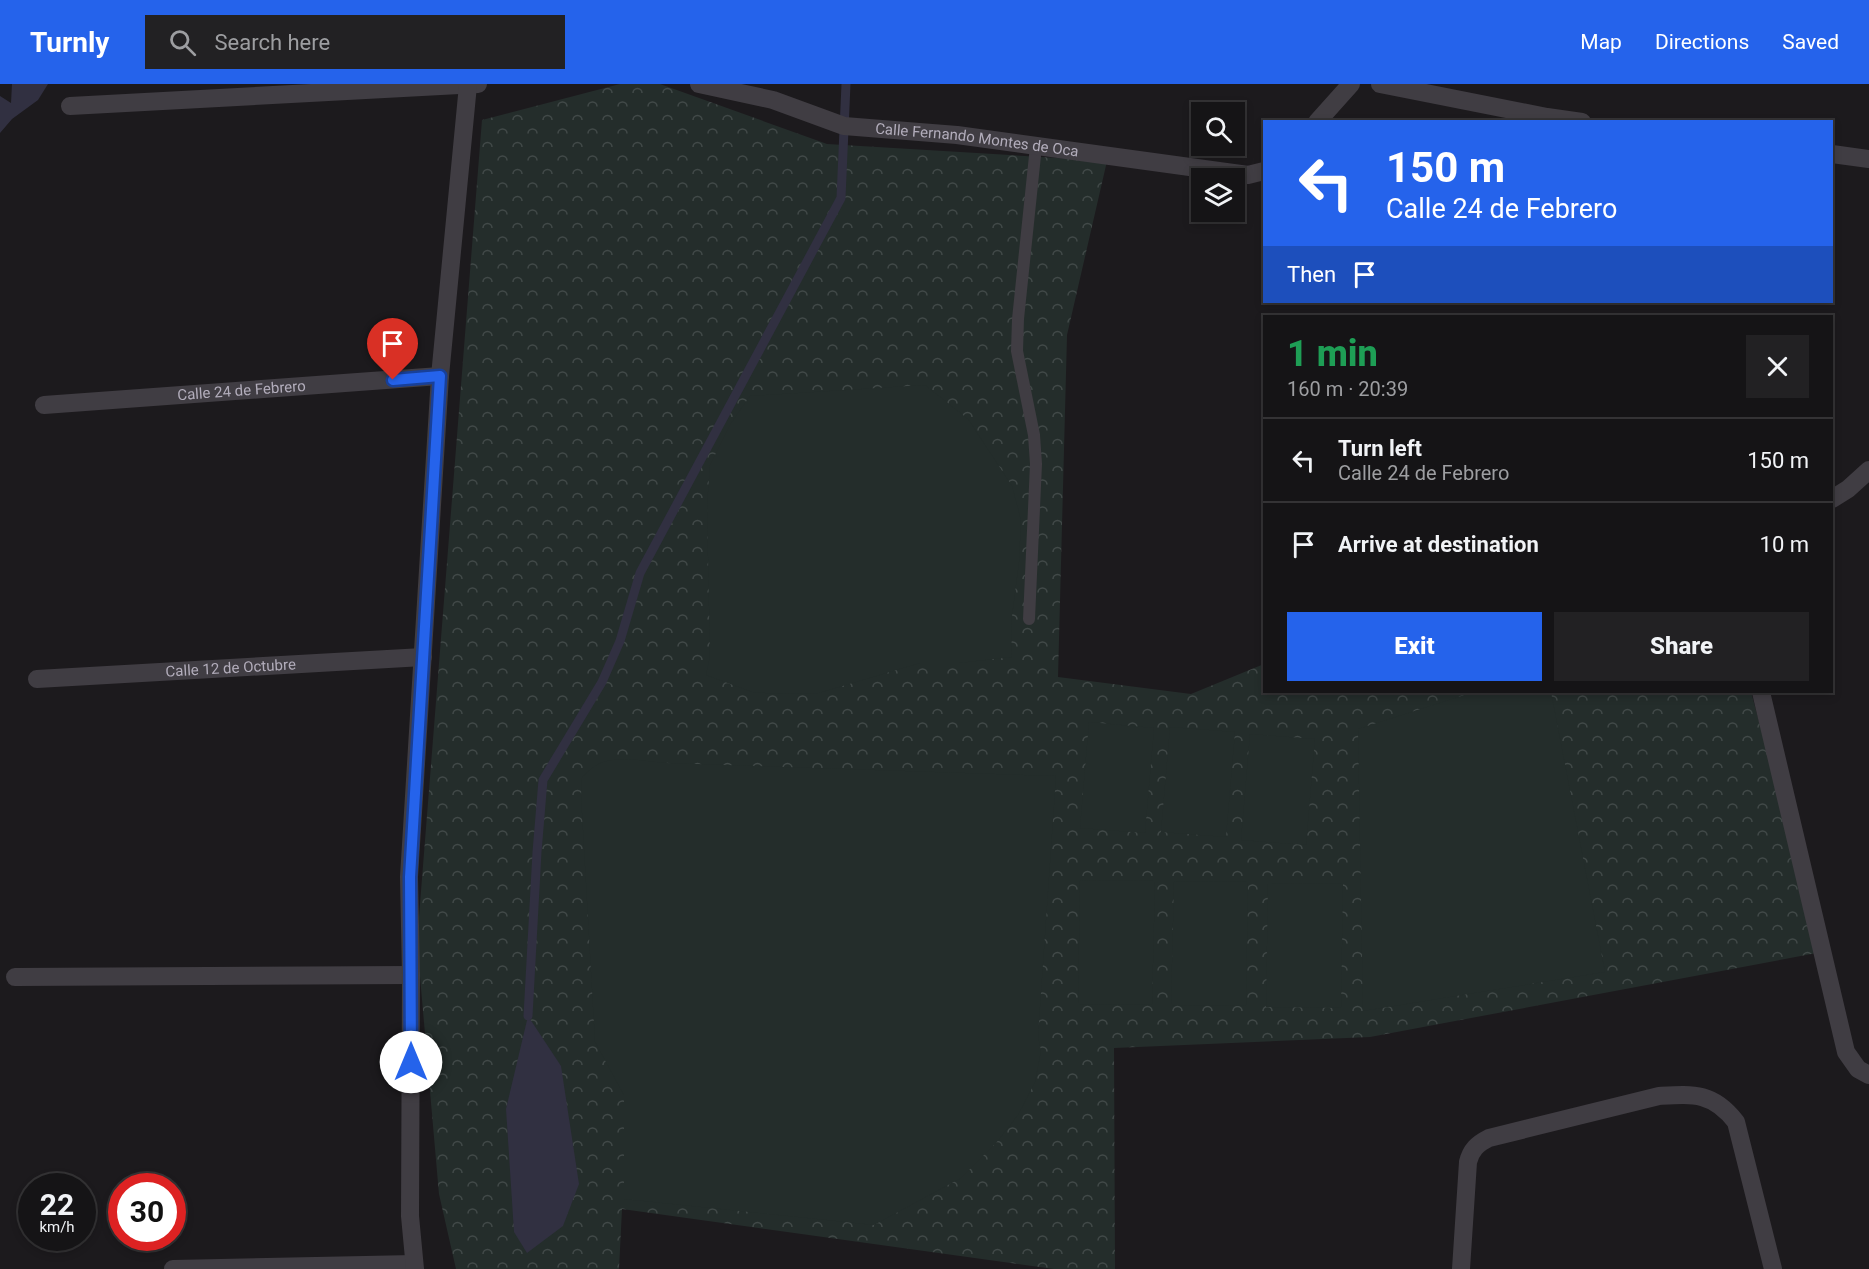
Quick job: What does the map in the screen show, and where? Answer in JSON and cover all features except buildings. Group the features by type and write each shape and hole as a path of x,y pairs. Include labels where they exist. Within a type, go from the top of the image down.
{"street":[{"path":"70,106 478,84"},
{"name":"Calle Fernando Montes de Oca","path":"699,84 773,100 844,126 957,135 1236,174 1262,173"},
{"path":"1319,120 1351,84"},
{"path":"1380,84 1568,120"},
{"path":"173,1269 415,1266 410,1216 410,877 440,376 468,85"},
{"path":"1833,154 1869,159"},
{"name":"Calle 24 de Febrero","path":"44,405 440,376"},
{"path":"1833,498 1848,489 1869,470"},
{"name":"Calle 12 de Octubre","path":"37,679 423,657"},
{"path":"1761,693 1846,1052 1858,1069 1869,1075"},
{"path":"15,977 411,975"},
{"path":"1461,1269 1468,1162 1470,1154 1480,1142 1659,1096 1688,1094 1699,1095 1714,1101 1726,1109 1736,1122 1773,1269"}],"lane":[{"path":"1029,619 1036,464 1034,435 1017,351 1020,296 1036,146"}],"green space":[{"path":"620,84 660,84 827,144 1107,161 1067,335 1058,677 1191,694 1263,664 1263,693 1751,693 1822,952 1370,1037 1114,1048 1115,1269 1054,1269 622,1209 619,1269 456,1269 439,1194 417,942 482,120"},
{"path":"925,385 968,419 1012,486 1021,520 1019,562 1011,624 1012,657 959,663 920,663 819,693 752,692 706,675 710,656 707,506 710,465 731,423 750,396"},
{"path":"1471,693 1551,693 1605,972 1363,1011 1358,729"},
{"path":"1089,722 1154,728 1145,833 1080,828"},
{"path":"1170,727 1235,732 1226,837 1161,832"},
{"path":"1250,734 1315,739 1306,845 1241,840"},
{"path":"629,759 666,763 1056,776 1038,1036 1041,1051 1035,1082 1018,1115 996,1143 961,1178 874,1225 624,1199 624,1095 595,1042 581,795 582,778 598,764"},
{"path":"1080,880 1155,881 1152,1005 1078,1004"},
{"path":"1174,881 1248,882 1246,1006 1171,1005"},
{"path":"1268,883 1343,884 1341,1008 1266,1007"}],"water":[{"path":"12,84 48,84 38,100 12,119 0,133 0,96 11,103"},
{"path":"528,1016 561,1066 579,1184 563,1226 527,1253 514,1232 506,1109"}],"waterway":[{"path":"528,1016 543,780 602,682 620,641 640,573 841,198 846,84"}],"route":[{"path":"393,380 440,376 410,877 411,1062"}]}
